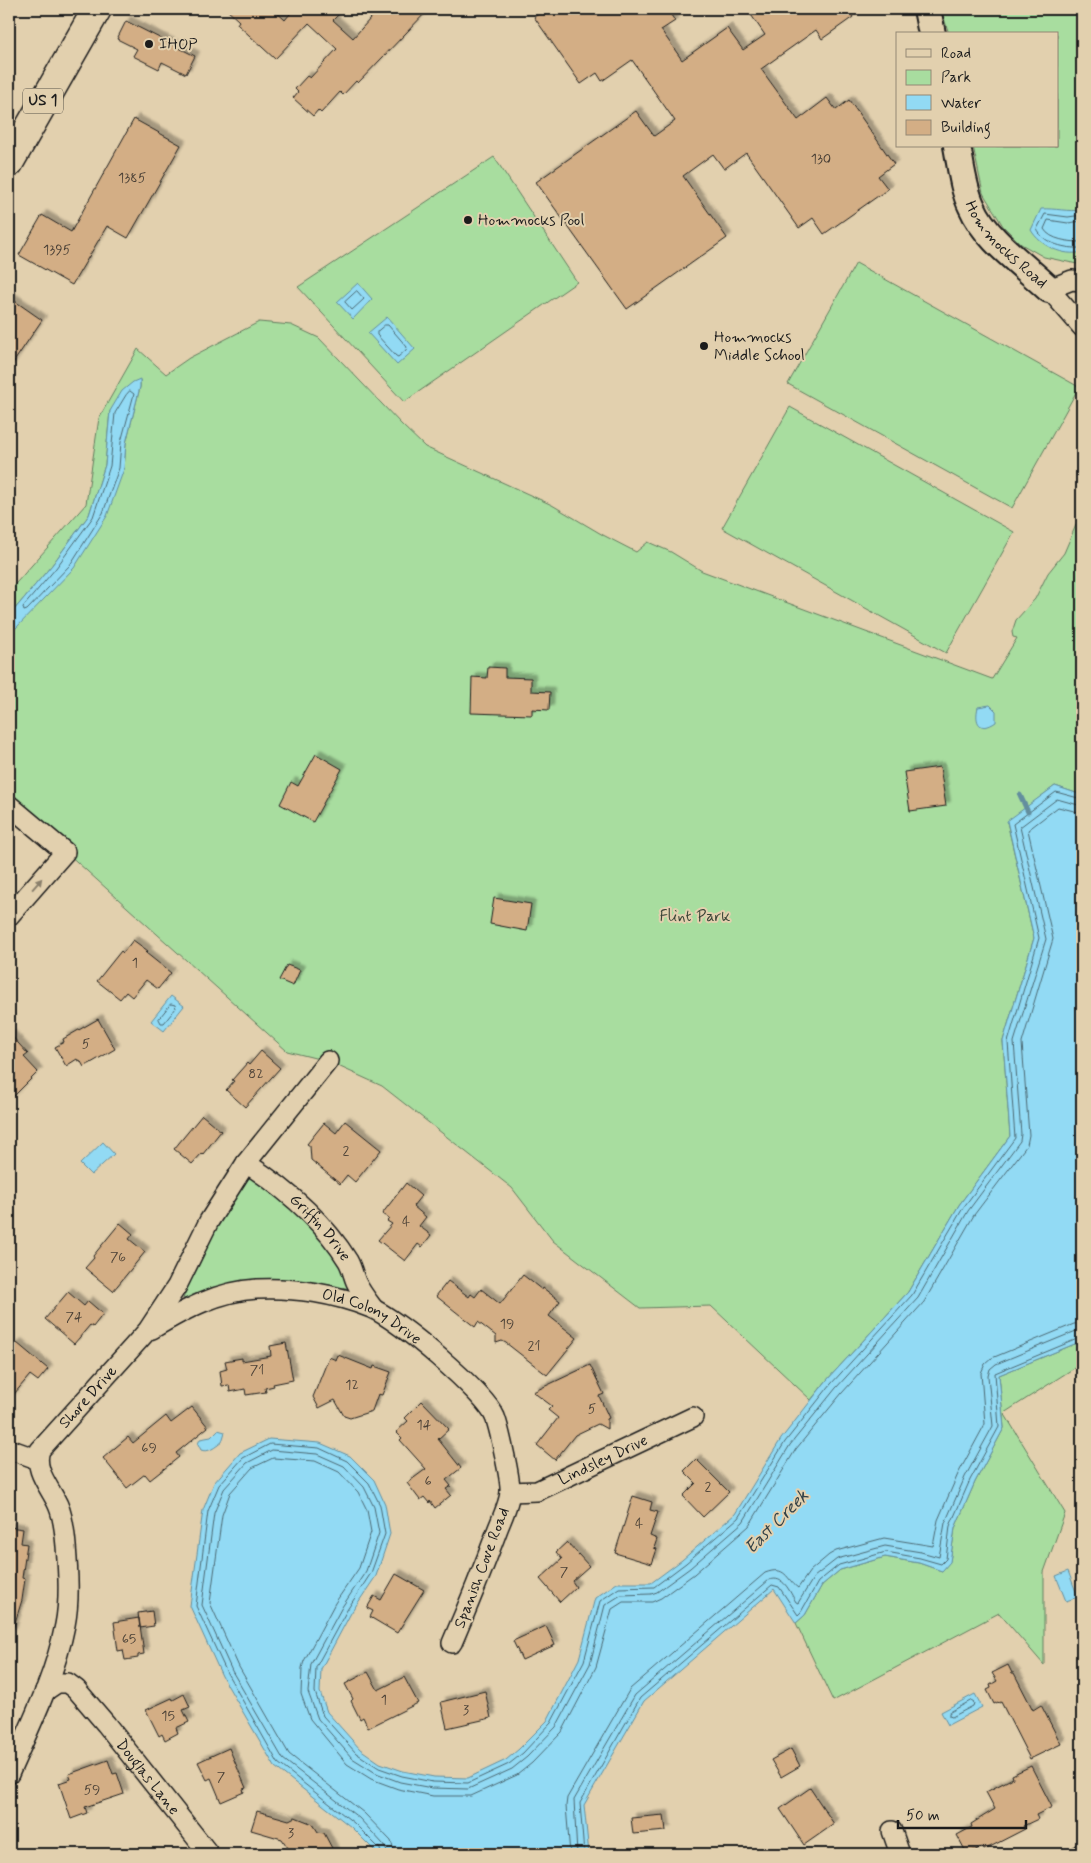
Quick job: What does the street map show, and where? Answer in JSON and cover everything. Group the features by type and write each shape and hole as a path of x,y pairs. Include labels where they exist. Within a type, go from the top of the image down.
{"main road":[{"name":"US 1","path":"9,163 97,9"}],"street":[{"path":"927,9 932,32"},
{"name":"Hommocks Road","path":"957,148 971,206 989,235 1049,289 1082,327"},
{"path":"1049,289 1072,280 1082,281"},
{"path":"9,805 66,852 9,916"},
{"name":"Shore Drive","path":"37,1458 45,1444 148,1330 177,1286 209,1221 246,1163 328,1061"},
{"name":"Griffin Drive","path":"246,1163 265,1175 310,1212 332,1238 349,1263 357,1284 373,1308"},
{"name":"Old Colony Drive","path":"148,1330 189,1308 225,1294 256,1289 321,1293 373,1308 398,1324 462,1378 495,1417 510,1492"},
{"name":"Lindsley Drive","path":"510,1492 537,1491 693,1417"},
{"path":"9,1449 37,1458 42,1477 59,1507 66,1544 67,1596 65,1625 45,1691 9,1774"},
{"name":"Spanish Cove Road","path":"452,1643 478,1580 510,1492"},
{"name":"Douglas Lane","path":"65,1625 64,1664 86,1701"},
{"name":"Douglas Lane","path":"45,1691 57,1683 68,1684 76,1689 209,1854"},
{"path":"892,1831 900,1854"}],"green space":[{"path":"941,9 1082,9 1082,265 1044,257 1021,244 1003,226 983,193 973,148 1058,148 1058,32 948,32"},
{"name":"Hommocks Pool","path":"494,157 577,282 404,402 298,287"},
{"path":"856,263 1079,387 1012,508 788,384"},
{"name":"Flint Park","path":"259,322 291,325 319,338 425,447 552,505 636,552 648,542 671,552 702,571 992,679 1017,638 1013,637 1012,632 1016,620 1035,599 1048,573 1064,553 1082,511 1082,795 1055,786 1007,822 1034,938 1003,1041 1010,1136 959,1205 908,1292 811,1400 711,1306 640,1308 553,1241 512,1188 382,1086 327,1061 287,1051 67,853 9,804 9,633 16,628 124,469 126,443 140,387 140,380 110,411 105,465 89,515 52,565 9,616 9,591 86,504 99,418 138,349 166,374 189,358"},
{"path":"790,407 1014,532 946,653 722,528"},
{"path":"250,1175 319,1225 353,1289 279,1280 226,1287 183,1299 211,1232 231,1197"},
{"path":"1082,1341 1082,1363 1004,1413 1065,1513 1044,1572 1044,1665 999,1613 833,1701 796,1623 805,1615 822,1585 840,1570 885,1557 919,1563 942,1571 950,1561 955,1528 975,1482 1004,1428 999,1375"}],"water":[{"path":"1041,209 1082,210 1082,252 1068,253 1053,249 1035,236 1031,230"},
{"path":"358,283 372,299 353,319 337,302"},
{"path":"387,317 415,349 397,365 368,333"},
{"path":"140,379 140,387 126,443 124,469 107,516 74,568 9,633 9,616 52,565 89,515 105,465 110,411 122,391"},
{"path":"990,705 996,711 996,722 986,727 982,726 977,718 978,707"},
{"path":"1055,786 1082,795 1082,1341 999,1375 1004,1428 975,1482 955,1528 950,1562 942,1571 919,1563 885,1557 840,1570 822,1585 805,1615 796,1623 774,1589 644,1701 584,1805 589,1854 378,1854 351,1827 275,1767 222,1676 190,1606 203,1510 214,1483 240,1453 269,1439 320,1443 350,1456 374,1480 385,1504 390,1534 376,1576 351,1613 321,1669 320,1692 327,1712 360,1749 380,1763 403,1771 434,1777 468,1778 506,1760 547,1721 579,1659 595,1598 617,1583 651,1583 682,1560 735,1514 781,1439 827,1380 908,1292 959,1205 1010,1136 1003,1041 1034,938 1007,821"},
{"path":"171,996 184,1006 164,1031 151,1021"},
{"path":"103,1142 114,1154 91,1175 80,1164"},
{"path":"218,1430 225,1432 222,1442 209,1450 201,1450 198,1444 200,1439 211,1437"},
{"path":"1068,1571 1078,1597 1066,1601 1056,1576"},
{"path":"975,1694 982,1707 948,1725 941,1712"}],"building":[{"path":"226,9 273,9 285,20 294,9 344,9 333,20 353,38 379,9 429,9 358,83 356,81 343,95 340,92 321,113 318,110 313,116 293,98 298,92 295,89 307,76 310,78 337,49 309,23 275,59 237,24 239,21"},
{"path":"546,9 667,9 675,21 661,30 682,60 727,28 743,50 765,35 747,9 847,9 853,17 822,39 816,30 761,69 798,120 827,98 836,110 849,100 894,164 878,176 888,189 824,234 813,218 799,228 746,153 724,169 713,154 683,176 727,238 627,309 536,182 636,111 654,136 675,121 632,60 602,81 597,73 581,84 534,17"},
{"name":"IHOP","path":"126,21 195,56 186,74 162,62 159,69 133,56 137,49 117,39"},
{"path":"134,119 181,145 128,238 107,226 72,285 19,255 42,215 71,232"},
{"path":"9,297 42,320 9,369"},
{"path":"488,667 505,668 505,677 531,678 531,691 550,692 549,710 532,709 532,715 471,713 472,677 487,678"},
{"path":"316,754 342,769 313,822 280,804 291,782 298,786"},
{"path":"940,767 946,806 910,811 904,772"},
{"path":"494,898 531,904 527,931 490,924"},
{"path":"133,940 148,951 146,953 171,973 158,989 146,980 132,997 126,992 120,999 97,981 121,951 123,953"},
{"path":"287,965 300,970 293,986 279,980"},
{"path":"98,1019 115,1049 84,1067 80,1060 78,1061 77,1059 66,1066 55,1047 64,1042 63,1039"},
{"path":"9,1033 28,1054 24,1057 38,1072 9,1101"},
{"path":"261,1051 280,1068 245,1107 226,1090 247,1063 249,1065"},
{"path":"202,1115 221,1131 203,1154 192,1164 174,1149"},
{"path":"345,1121 381,1150 355,1182 347,1175 340,1184 311,1160 310,1146 307,1144 324,1123 336,1133"},
{"path":"406,1183 421,1196 413,1206 426,1217 419,1226 431,1235 422,1247 418,1244 405,1261 378,1240 392,1224 382,1214"},
{"path":"120,1223 133,1234 129,1239 145,1252 113,1291 85,1268"},
{"path":"523,1275 560,1301 549,1316 577,1338 547,1375 506,1343 502,1341 496,1343 496,1336 478,1322 475,1327 436,1296 448,1281 469,1297 471,1294 475,1297 481,1289 500,1304"},
{"path":"68,1292 84,1306 88,1301 103,1314 93,1327 90,1325 74,1344 45,1319"},
{"path":"17,1343 48,1369 38,1381 30,1375 9,1400 9,1352"},
{"path":"286,1343 293,1380 273,1384 274,1386 265,1388 266,1392 246,1395 245,1389 230,1392 229,1385 222,1386 220,1371 227,1369 225,1361 242,1358 242,1361 271,1356 270,1346"},
{"path":"338,1355 373,1369 374,1366 391,1372 382,1395 378,1394 372,1411 350,1418 344,1416 335,1400 319,1408 313,1397 329,1357 336,1360"},
{"path":"590,1365 604,1394 599,1396 609,1418 607,1419 607,1429 598,1424 575,1435 555,1460 537,1445 558,1418 548,1410 552,1406 533,1392"},
{"path":"422,1401 449,1429 438,1439 461,1468 446,1480 451,1486 446,1489 451,1495 435,1508 424,1497 420,1500 407,1483 426,1469 400,1440 402,1438 396,1432 408,1421 405,1418"},
{"path":"192,1407 208,1427 176,1453 179,1457 150,1480 145,1474 127,1488 103,1458 128,1437 133,1443 166,1416 171,1423"},
{"path":"696,1459 729,1492 703,1517 683,1496 696,1483 684,1471"},
{"path":"633,1496 652,1502 650,1510 658,1512 650,1536 657,1539 654,1548 657,1549 652,1564 615,1553"},
{"path":"9,1527 23,1529 21,1543 27,1544 22,1578 25,1579 22,1600 12,1632 9,1632"},
{"path":"567,1542 589,1566 572,1581 576,1587 560,1602 540,1579 562,1559 556,1552"},
{"path":"396,1574 424,1590 397,1633 370,1617 373,1611 367,1608 374,1596 381,1600"},
{"path":"152,1611 154,1626 140,1628 138,1613"},
{"path":"139,1618 144,1654 138,1655 138,1658 125,1660 123,1650 118,1651 114,1622"},
{"path":"546,1626 555,1645 522,1660 513,1641"},
{"path":"1008,1665 1033,1710 1041,1705 1061,1744 1030,1759 1001,1702 994,1704 987,1690 991,1688 990,1685 997,1681 992,1673"},
{"path":"368,1672 378,1690 404,1677 418,1703 368,1728 363,1717 360,1719 345,1684"},
{"path":"485,1691 491,1718 447,1728 441,1702"},
{"path":"184,1694 190,1707 183,1710 189,1722 176,1728 178,1733 165,1740 162,1734 159,1736 146,1710"},
{"path":"229,1748 246,1788 243,1789 244,1792 221,1802 211,1778 207,1780 198,1762"},
{"path":"791,1749 800,1766 781,1777 771,1760"},
{"path":"108,1760 113,1774 117,1773 124,1794 85,1807 87,1813 71,1819 59,1783 71,1779 69,1774"},
{"path":"1031,1766 1052,1807 1036,1815 1038,1819 1023,1826 1025,1829 984,1850 982,1847 967,1854 957,1835 972,1827 971,1824 995,1809 986,1792 1013,1778 1012,1775"},
{"path":"810,1788 834,1824 804,1845 780,1809"},
{"path":"257,1811 289,1820 295,1817 313,1824 318,1832 324,1833 335,1854 292,1854 282,1839 251,1830"},
{"path":"664,1815 666,1831 633,1834 631,1818"}],"waterway":[{"name":"East Creek","path":"1020,795 1028,812"}],"place":[{"name":"IHOP","path":"149,44"},
{"name":"Hommocks Pool","path":"468,220"},
{"name":"Hommocks Middle School","path":"704,346"}]}
